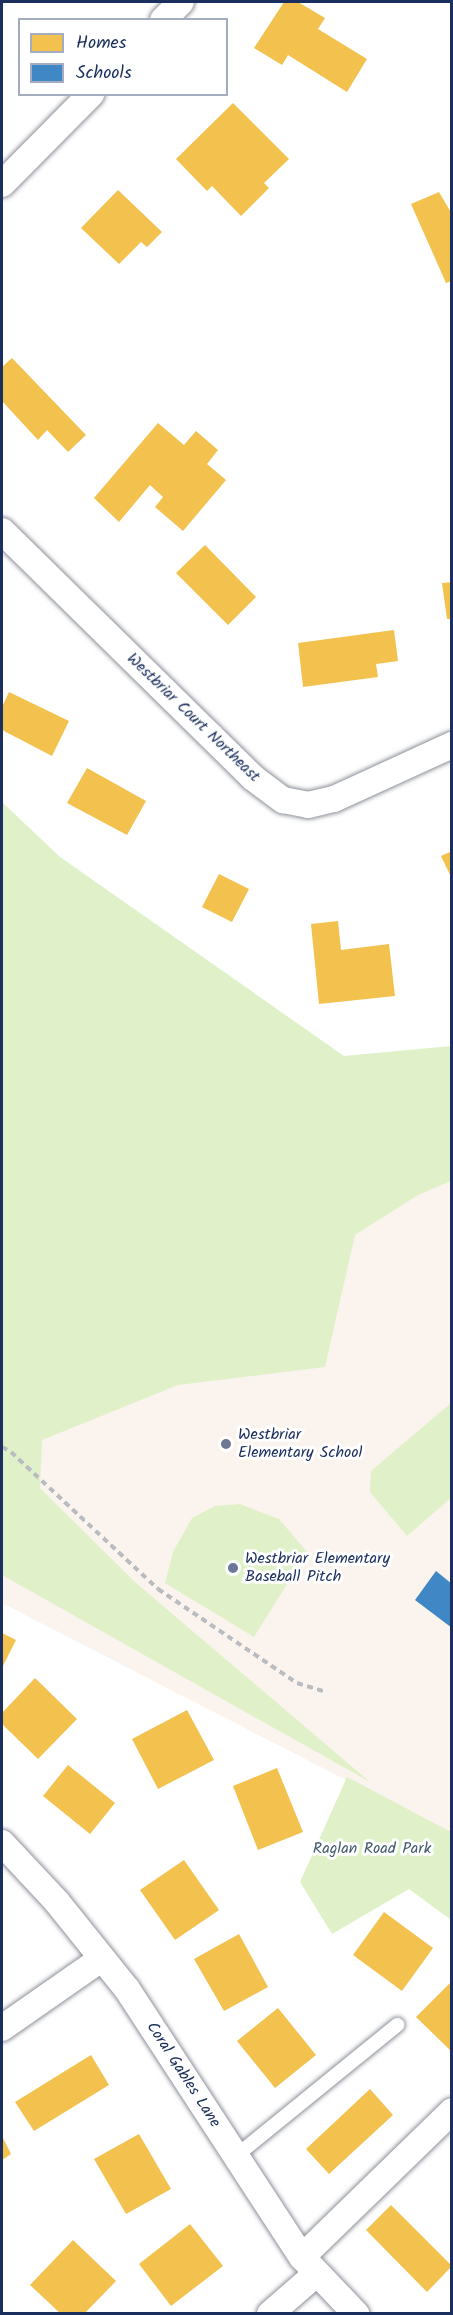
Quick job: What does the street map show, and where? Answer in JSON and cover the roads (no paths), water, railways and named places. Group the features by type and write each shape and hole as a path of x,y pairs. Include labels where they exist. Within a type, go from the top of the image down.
{"street":[{"path":"165,18 181,2"},
{"path":"2,184 89,96"},
{"name":"Westbriar Court Northeast","path":"2,531 252,777 283,800 308,806 334,799 452,745"},
{"name":"Coral Gables Lane","path":"2,1843 57,1902 127,1989 309,2265 356,2313"},
{"path":"2,2028 101,1959"},
{"path":"270,2313 309,2265 452,2111"}],"lane":[{"path":"236,2156 397,2025"}],"place":[{"name":"Westbriar Elementary School","path":"226,1444"},
{"name":"Westbriar Elementary Baseball Pitch","path":"233,1568"}],"park label":[{"name":"Raglan Road Park","path":"372,1849"}]}
